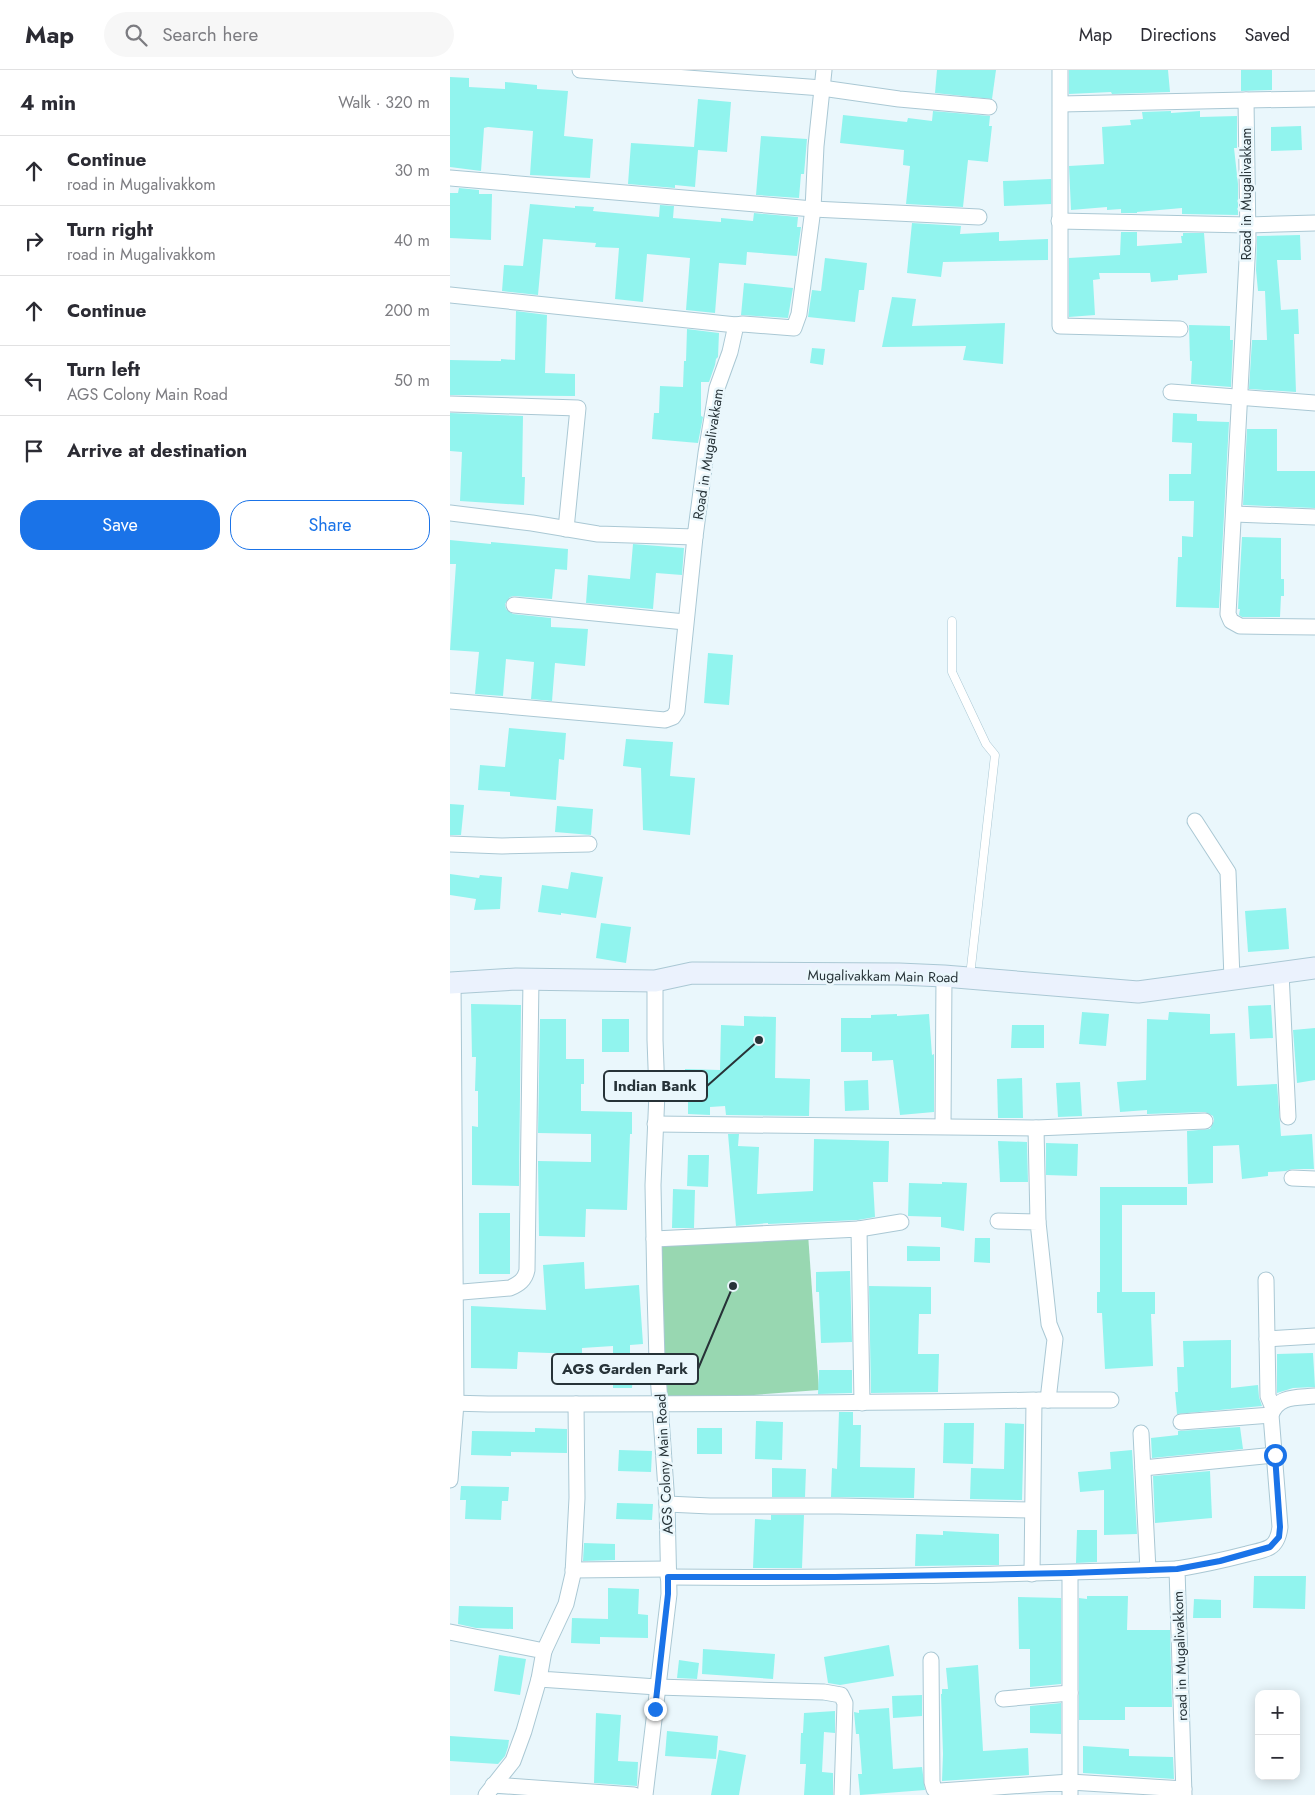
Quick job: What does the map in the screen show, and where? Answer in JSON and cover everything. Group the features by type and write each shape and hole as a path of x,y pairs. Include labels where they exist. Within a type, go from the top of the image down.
{"street":[{"path":"580,70 822,88 899,99 988,107"},
{"path":"450,295 736,326 743,324 794,328 799,314 813,209 816,146 824,70"},
{"path":"1060,70 1060,326 1180,329"},
{"path":"1061,104 1315,99"},
{"name":"Road in Mugalivakkam","path":"1246,100 1248,225 1228,614 1231,621 1240,626 1315,627"},
{"path":"450,178 813,209 979,217"},
{"path":"1060,221 1248,225 1315,223"},
{"name":"Road in Mugalivakkam","path":"450,513 532,523 598,534 695,537 717,388 730,352 736,326"},
{"path":"1172,392 1315,403"},
{"path":"450,404 578,408 566,528"},
{"path":"1234,514 1315,517"},
{"path":"450,701 671,719 678,711 685,622 695,537"},
{"path":"514,605 685,622"},
{"path":"1195,820 1228,872 1232,979"},
{"path":"450,844 502,846 589,844"},
{"name":"Mugalivakkam Main Road","path":"452,982 531,979 655,981 692,973 899,974 1138,992 1315,968"},
{"path":"1281,973 1288,1117"},
{"path":"943,1126 944,976"},
{"path":"452,1293 510,1288 519,1284 525,1277 527,1270 531,979"},
{"name":"AGS Colony Main Road","path":"645,1795 668,1594 667,1504 657,1360 654,1239 653,1185 657,1093 654,1040 655,981"},
{"path":"450,1480 453,1403 452,982"},
{"path":"655,1124 1036,1128 1205,1121"},
{"path":"1032,1574 1032,1510 1041,1400 1055,1339 1049,1324 1038,1222 1036,1128"},
{"path":"1292,1178 1315,1179"},
{"path":"998,1221 1038,1222"},
{"path":"654,1239 858,1229 902,1222"},
{"path":"858,1229 862,1403"},
{"path":"573,1570 835,1577 1070,1573 1177,1569 1261,1551 1270,1547 1279,1537 1280,1527 1272,1411 1268,1396 1266,1280"},
{"path":"1267,1339 1315,1336"},
{"path":"1181,1422 1272,1411 1278,1402 1315,1396"},
{"path":"453,1403 661,1404 1111,1400"},
{"path":"489,1790 513,1761 539,1679 544,1651 566,1604 573,1570 577,1498 576,1404"},
{"path":"1141,1433 1148,1570"},
{"path":"1143,1468 1275,1455"},
{"path":"667,1504 1032,1510"},
{"name":"road in Mugalivakkom","path":"1177,1569 1184,1792"},
{"path":"1070,1573 1070,1789"},
{"path":"450,1632 544,1651"},
{"path":"931,1660 932,1782 934,1789 940,1791 1070,1789 1184,1792"},
{"path":"539,1679 657,1687 824,1692 841,1696 846,1703 842,1795"},
{"path":"1003,1699 1070,1693"},
{"path":"489,1790 634,1795"}],"lane":[{"path":"952,621 952,672 986,744 995,755 970,978"}],"green space":[{"path":"808,1234 819,1390 661,1402 654,1240"}],"building":[{"path":"937,70 996,70 992,99 935,93"},
{"path":"1069,70 1168,70 1170,92 1069,94"},
{"path":"1241,70 1272,70 1272,90 1241,91"},
{"path":"450,77 469,78 469,87 505,89 505,82 537,85 537,89 568,91 564,136 593,139 590,178 530,175 533,131 488,127 484,128 481,171 450,167"},
{"path":"698,99 731,102 727,152 698,150 695,187 675,185 675,188 628,184 631,143 694,147"},
{"path":"933,111 990,116 989,126 992,126 988,162 968,160 963,207 906,204 910,166 903,165 904,150 840,143 843,115 907,122 908,118 932,121"},
{"path":"1171,111 1171,113 1200,111 1200,117 1237,116 1237,148 1234,148 1238,184 1238,215 1182,214 1182,208 1137,213 1121,213 1121,209 1107,210 1107,207 1071,210 1069,166 1104,164 1102,127 1131,125 1130,120 1143,119 1142,112"},
{"path":"1301,126 1302,150 1271,151 1271,127"},
{"path":"761,136 807,139 804,174 801,174 799,198 756,195"},
{"path":"1051,179 1051,204 1004,206 1003,181"},
{"path":"459,188 479,190 479,194 492,194 491,240 450,238 450,193 458,193"},
{"path":"530,204 575,208 575,206 594,207 593,211 659,217 660,205 674,206 673,218 721,222 721,218 753,221 754,213 798,217 797,227 801,227 797,256 747,252 746,265 719,263 715,313 686,310 690,258 647,254 643,302 615,299 619,248 595,247 596,243 543,239 538,295 502,291 504,265 523,266"},
{"path":"912,223 961,226 960,234 999,232 999,241 1048,239 1048,260 943,262 941,277 907,273"},
{"path":"1121,232 1137,232 1137,246 1182,243 1181,236 1183,236 1183,233 1204,233 1207,273 1178,275 1178,280 1151,282 1150,273 1099,273 1100,279 1093,280 1095,315 1069,317 1069,258 1120,255"},
{"path":"1300,235 1301,260 1277,260 1281,310 1298,309 1299,334 1294,334 1296,392 1249,389 1252,340 1267,340 1265,291 1258,291 1256,270 1257,236"},
{"path":"825,258 867,263 864,290 859,290 855,322 808,317 812,290 821,291"},
{"path":"744,283 793,288 788,318 741,315"},
{"path":"892,297 916,299 912,326 1005,323 1003,364 963,360 966,346 882,347"},
{"path":"516,311 547,315 545,373 575,374 575,396 450,395 450,360 515,360"},
{"path":"1189,325 1230,326 1230,340 1233,340 1231,387 1191,384 1192,361 1190,361"},
{"path":"687,329 719,333 718,357 709,382 701,382 701,416 703,417 698,443 652,439 654,413 659,413 660,386 683,387"},
{"path":"812,348 825,349 823,365 810,363"},
{"path":"450,413 523,416 522,477 525,477 524,505 460,501 462,452 450,451"},
{"path":"1173,413 1197,414 1197,421 1229,422 1219,608 1176,607 1178,557 1182,557 1182,536 1193,537 1194,501 1169,501 1169,474 1191,474 1192,443 1172,442"},
{"path":"1247,429 1277,429 1277,471 1315,471 1315,508 1243,505"},
{"path":"1242,537 1281,538 1281,579 1284,579 1284,596 1281,596 1280,617 1242,617 1239,615"},
{"path":"450,540 568,549 567,570 555,569 552,599 514,596 510,597 505,604 506,609 513,614 551,618 551,627 588,629 585,666 555,663 552,701 531,699 534,662 506,659 503,696 475,694 479,652 450,650 456,564 450,564"},
{"path":"633,544 684,548 682,575 656,573 653,609 586,603 588,575 630,579"},
{"path":"708,653 733,655 729,705 704,703"},
{"path":"509,728 566,733 564,760 559,759 556,800 510,796 510,792 478,790 480,765 505,767"},
{"path":"626,739 673,742 670,776 695,778 690,835 643,830 641,768 623,766"},
{"path":"450,804 464,805 461,835 450,835"},
{"path":"557,806 593,809 591,835 555,832"},
{"path":"571,872 603,877 596,918 538,912 542,885 568,889"},
{"path":"450,874 479,878 480,875 502,877 500,909 474,910 476,899 450,895"},
{"path":"1286,908 1289,949 1248,952 1245,911"},
{"path":"601,923 631,927 626,963 596,958"},
{"path":"471,1004 521,1005 519,1186 472,1185 472,1126 478,1127 478,1091 475,1091 476,1057 472,1057"},
{"path":"1271,1005 1273,1038 1250,1039 1248,1006"},
{"path":"1082,1012 1109,1014 1106,1046 1079,1044"},
{"path":"1169,1012 1210,1014 1210,1034 1235,1033 1237,1086 1277,1084 1281,1136 1312,1134 1314,1169 1268,1172 1268,1176 1242,1179 1239,1145 1213,1146 1213,1183 1188,1184 1187,1131 1210,1129 1214,1121 1213,1116 1205,1112 1147,1114 1147,1110 1120,1112 1117,1082 1146,1080 1147,1019 1168,1020"},
{"path":"897,1014 897,1016 929,1014 932,1055 934,1054 934,1112 900,1115 893,1060 872,1061 872,1052 841,1052 841,1018 871,1018 871,1015"},
{"path":"744,1016 776,1017 775,1078 810,1079 809,1116 726,1115 725,1106 710,1107 710,1115 688,1114 688,1090 684,1090 685,1069 720,1070 721,1025 744,1026"},
{"path":"540,1019 566,1019 566,1059 584,1059 584,1084 581,1084 581,1111 632,1112 627,1210 586,1209 585,1237 539,1236 538,1161 591,1162 591,1134 538,1133"},
{"path":"602,1019 629,1019 629,1052 602,1052"},
{"path":"1012,1025 1044,1025 1044,1048 1011,1048"},
{"path":"1315,1028 1315,1080 1297,1083 1293,1030"},
{"path":"1022,1078 1023,1118 998,1118 997,1079"},
{"path":"868,1080 869,1110 845,1111 844,1081"},
{"path":"1080,1082 1082,1116 1058,1117 1056,1083"},
{"path":"728,1134 739,1134 738,1146 759,1147 757,1194 813,1191 814,1139 889,1141 888,1182 873,1182 875,1217 858,1220 736,1226"},
{"path":"998,1141 1027,1142 1028,1182 1000,1182"},
{"path":"1046,1143 1078,1144 1077,1176 1046,1175"},
{"path":"688,1155 709,1155 708,1187 687,1186"},
{"path":"942,1182 967,1183 964,1231 941,1227 941,1217 908,1216 909,1183 942,1184"},
{"path":"1100,1187 1187,1187 1187,1205 1122,1205 1122,1292 1155,1292 1155,1314 1151,1314 1153,1366 1105,1369 1102,1313 1097,1313 1097,1292 1100,1292"},
{"path":"673,1189 695,1190 694,1228 672,1228"},
{"path":"479,1213 510,1213 510,1274 479,1274"},
{"path":"975,1238 990,1238 990,1263 974,1262"},
{"path":"907,1246 940,1247 940,1261 907,1261"},
{"path":"584,1262 585,1289 639,1285 643,1344 630,1345 630,1373 633,1373 632,1388 613,1388 613,1346 582,1348 582,1354 518,1352 517,1369 471,1368 471,1306 546,1310 543,1265"},
{"path":"850,1271 852,1342 821,1343 819,1292 816,1292 816,1272"},
{"path":"869,1286 931,1287 931,1314 919,1314 918,1354 939,1354 938,1392 871,1393"},
{"path":"1231,1340 1231,1388 1258,1385 1262,1406 1177,1414 1175,1392 1178,1392 1177,1367 1184,1367 1183,1341"},
{"path":"1313,1353 1315,1387 1293,1388 1277,1393 1277,1354"},
{"path":"819,1370 852,1370 852,1393 818,1394"},
{"path":"839,1412 853,1412 853,1425 861,1425 860,1467 915,1468 914,1498 831,1497 832,1468 837,1469"},
{"path":"756,1421 783,1422 782,1460 755,1459"},
{"path":"944,1423 974,1423 973,1464 943,1463"},
{"path":"1005,1423 1024,1424 1022,1500 970,1499 971,1468 1004,1469"},
{"path":"1240,1427 1243,1449 1152,1458 1151,1438 1178,1435 1178,1431"},
{"path":"535,1428 567,1429 567,1453 511,1452 511,1456 471,1455 472,1431 535,1432"},
{"path":"697,1428 722,1428 722,1454 697,1454"},
{"path":"619,1450 652,1451 651,1472 618,1471"},
{"path":"1132,1450 1137,1534 1104,1535 1104,1490 1080,1492 1078,1472 1111,1469 1110,1452"},
{"path":"772,1468 806,1469 805,1497 772,1497"},
{"path":"1210,1471 1212,1518 1155,1523 1153,1476"},
{"path":"461,1486 509,1487 508,1501 502,1501 501,1520 465,1519 466,1500 460,1500"},
{"path":"617,1503 653,1504 652,1520 616,1519"},
{"path":"771,1515 804,1515 802,1568 753,1568 755,1519 771,1520"},
{"path":"1077,1530 1097,1530 1097,1562 1076,1563"},
{"path":"943,1531 999,1534 999,1565 915,1566 916,1534 943,1535"},
{"path":"584,1543 615,1544 615,1560 583,1561"},
{"path":"1254,1576 1306,1576 1305,1609 1253,1608"},
{"path":"608,1588 639,1589 638,1614 648,1615 648,1638 600,1637 600,1644 571,1643 572,1618 608,1619"},
{"path":"1087,1596 1128,1596 1127,1630 1170,1630 1172,1707 1125,1707 1125,1720 1079,1720 1079,1598 1087,1599"},
{"path":"1018,1597 1061,1598 1061,1684 1030,1687 1030,1649 1019,1649"},
{"path":"1194,1599 1221,1600 1221,1618 1193,1618"},
{"path":"459,1606 513,1607 513,1629 476,1628 458,1624"},
{"path":"889,1645 894,1676 840,1685 828,1683 824,1657"},
{"path":"703,1649 775,1654 773,1679 702,1674"},
{"path":"499,1655 526,1659 520,1695 494,1691"},
{"path":"679,1660 699,1663 697,1679 677,1678"},
{"path":"978,1665 983,1751 1028,1748 1029,1775 942,1781 941,1694 942,1689 948,1689 946,1668"},
{"path":"922,1695 922,1716 893,1718 892,1696"},
{"path":"1061,1703 1061,1734 1030,1733 1030,1706"},
{"path":"889,1708 893,1769 922,1767 925,1790 860,1795 858,1774 862,1774 859,1734 856,1734 854,1712 859,1713 859,1710"},
{"path":"835,1711 835,1733 824,1732 822,1772 833,1773 833,1795 804,1795 806,1764 800,1764 804,1713"},
{"path":"596,1713 621,1715 618,1761 638,1762 637,1786 594,1783"},
{"path":"667,1731 718,1736 716,1759 665,1756"},
{"path":"450,1736 509,1740 505,1756 498,1764 450,1761"},
{"path":"1083,1746 1129,1749 1129,1756 1173,1757 1174,1779 1083,1773"},
{"path":"719,1750 746,1755 739,1795 711,1795"}],"place":[{"name":"Indian Bank","path":"759,1040"},
{"name":"AGS Garden Park","path":"733,1286"}],"route":[{"path":"655,1709 668,1594 668,1577 835,1577 1070,1573 1177,1569 1220,1561 1261,1551 1270,1547 1279,1537 1275,1455"}]}
